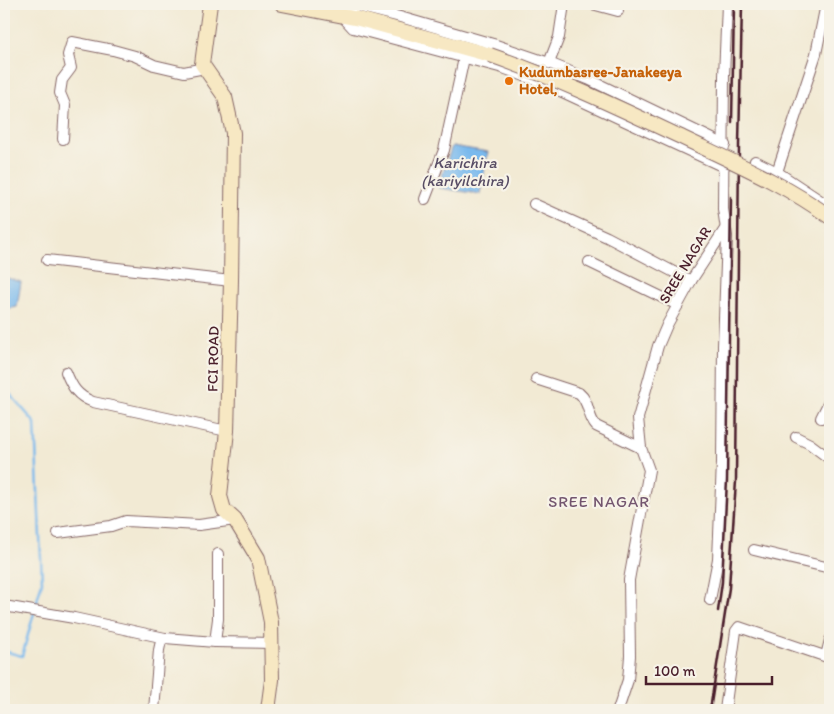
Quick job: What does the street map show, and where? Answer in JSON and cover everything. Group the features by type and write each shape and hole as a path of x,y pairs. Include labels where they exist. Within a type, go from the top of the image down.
{"street":[{"path":"63,139 65,105 60,92 62,80 71,68 68,55 72,42 113,50 135,56 154,65 184,72 205,68 202,64 210,4"},
{"path":"282,4 320,8 342,16 490,55 537,72 722,156 792,191 830,217"},
{"path":"549,63 559,37 564,4"},
{"path":"592,4 618,11"},
{"name":"SREE NAGAR","path":"618,710 628,680 630,656 629,580 649,470 641,448 638,418 658,346 691,281 725,229 723,210 724,76 727,4"},
{"path":"778,172 816,54 826,4"},
{"path":"342,16 358,6 493,44 549,63 588,79 724,146"},
{"path":"342,16 353,28 503,68 543,83 724,167"},
{"path":"426,199 444,150 464,58"},
{"name":"FCI ROAD","path":"205,68 226,97 232,133 228,431 220,496 224,510 235,520 258,558 271,622 272,680 268,710"},
{"path":"755,161 778,172 830,207"},
{"path":"534,204 607,238 691,281"},
{"path":"710,600 718,559 722,462 723,346 728,236 725,229"},
{"path":"47,260 231,281"},
{"path":"589,262 678,305"},
{"path":"66,372 73,388 85,399 228,431"},
{"path":"536,379 579,393 584,398 591,421 596,426 641,448"},
{"path":"821,418 830,400"},
{"path":"796,437 830,458"},
{"path":"58,533 112,526 126,521 199,525 235,520"},
{"path":"754,550 830,568"},
{"path":"216,642 218,554"},
{"path":"4,606 74,618 165,638 216,642 272,643"},
{"path":"725,710 736,631 739,627 828,657 830,640"},
{"path":"154,710 159,650 161,641 165,638"}],"water":[{"name":"Karichira (kariyilchira)","path":"452,146 488,152 480,194 438,188"},
{"path":"4,277 21,282 17,307 4,310"}],"waterway":[{"path":"4,387 35,423 42,582 35,608"},
{"path":"4,651 22,656 34,613"}],"railway":[{"path":"732,122 734,4"},
{"path":"710,710 729,588 736,481 742,4"},
{"path":"718,611 722,582 727,480 731,197"}],"place":[{"name":"Kudumbasree-Janakeeya Hotel,","path":"509,81"}],"district":[{"name":"SREE NAGAR","path":"599,501"}]}
